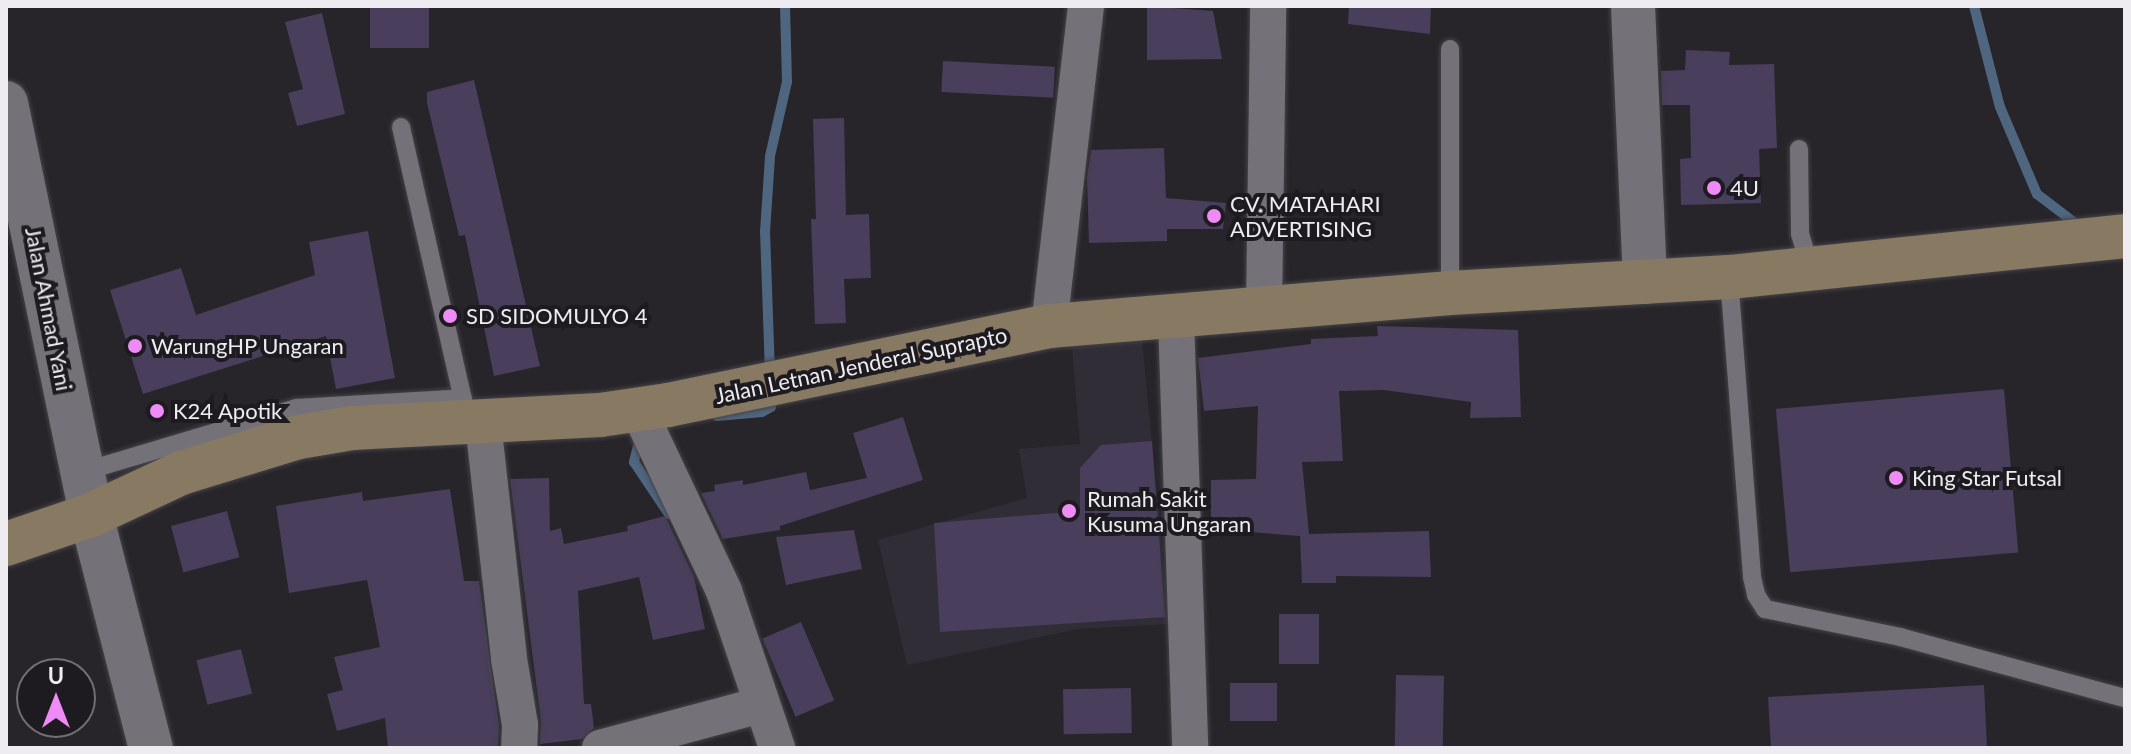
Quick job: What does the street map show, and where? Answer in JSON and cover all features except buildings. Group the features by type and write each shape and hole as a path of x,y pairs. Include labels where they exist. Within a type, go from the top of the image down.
{"main road":[{"name":"Jalan Letnan Jenderal Suprapto","path":"6,544 91,515 181,473 299,437 471,414 644,420 775,384 1049,326 1176,318 1450,293 1729,277 2125,236"}],"street":[{"path":"1049,326 1086,6"},
{"path":"1264,309 1268,6"},
{"path":"1633,6 1645,282"},
{"name":"Jalan Ahmad Yani","path":"6,103 91,515 151,748"},
{"path":"1176,318 1190,748"},
{"path":"471,414 520,725 519,748"},
{"path":"644,420 724,591 751,708 777,748"},
{"path":"600,748 751,708"}],"lane":[{"path":"1450,49 1450,293"},
{"path":"82,472 297,408 471,414 401,127"},
{"path":"1799,149 1800,234 1811,269"},
{"path":"1729,277 1752,577 1756,595 1765,609 1900,637 2125,698"}],"shaded area":[{"name":"Rumah Sakit Kusuma Ungaran","path":"1142,339 1169,624 1078,629 907,665 878,540 1027,498 1019,449 1080,444 1072,347"}],"waterway":[{"path":"770,374 765,232 770,156 787,82 785,6"},
{"path":"1974,6 2000,107 2037,194 2079,226"},
{"path":"717,416 762,412 771,407 771,394"},
{"path":"640,438 634,462 669,514"}],"place":[{"name":"4U","path":"1714,188"},
{"name":"CV. MATAHARI ADVERTISING","path":"1214,216"},
{"name":"SD SIDOMULYO 4","path":"450,316"},
{"name":"WarungHP Ungaran","path":"135,346"},
{"name":"K24 Apotik","path":"157,411"},
{"name":"King Star Futsal","path":"1896,478"},
{"name":"Rumah Sakit Kusuma Ungaran","path":"1069,511"}]}
